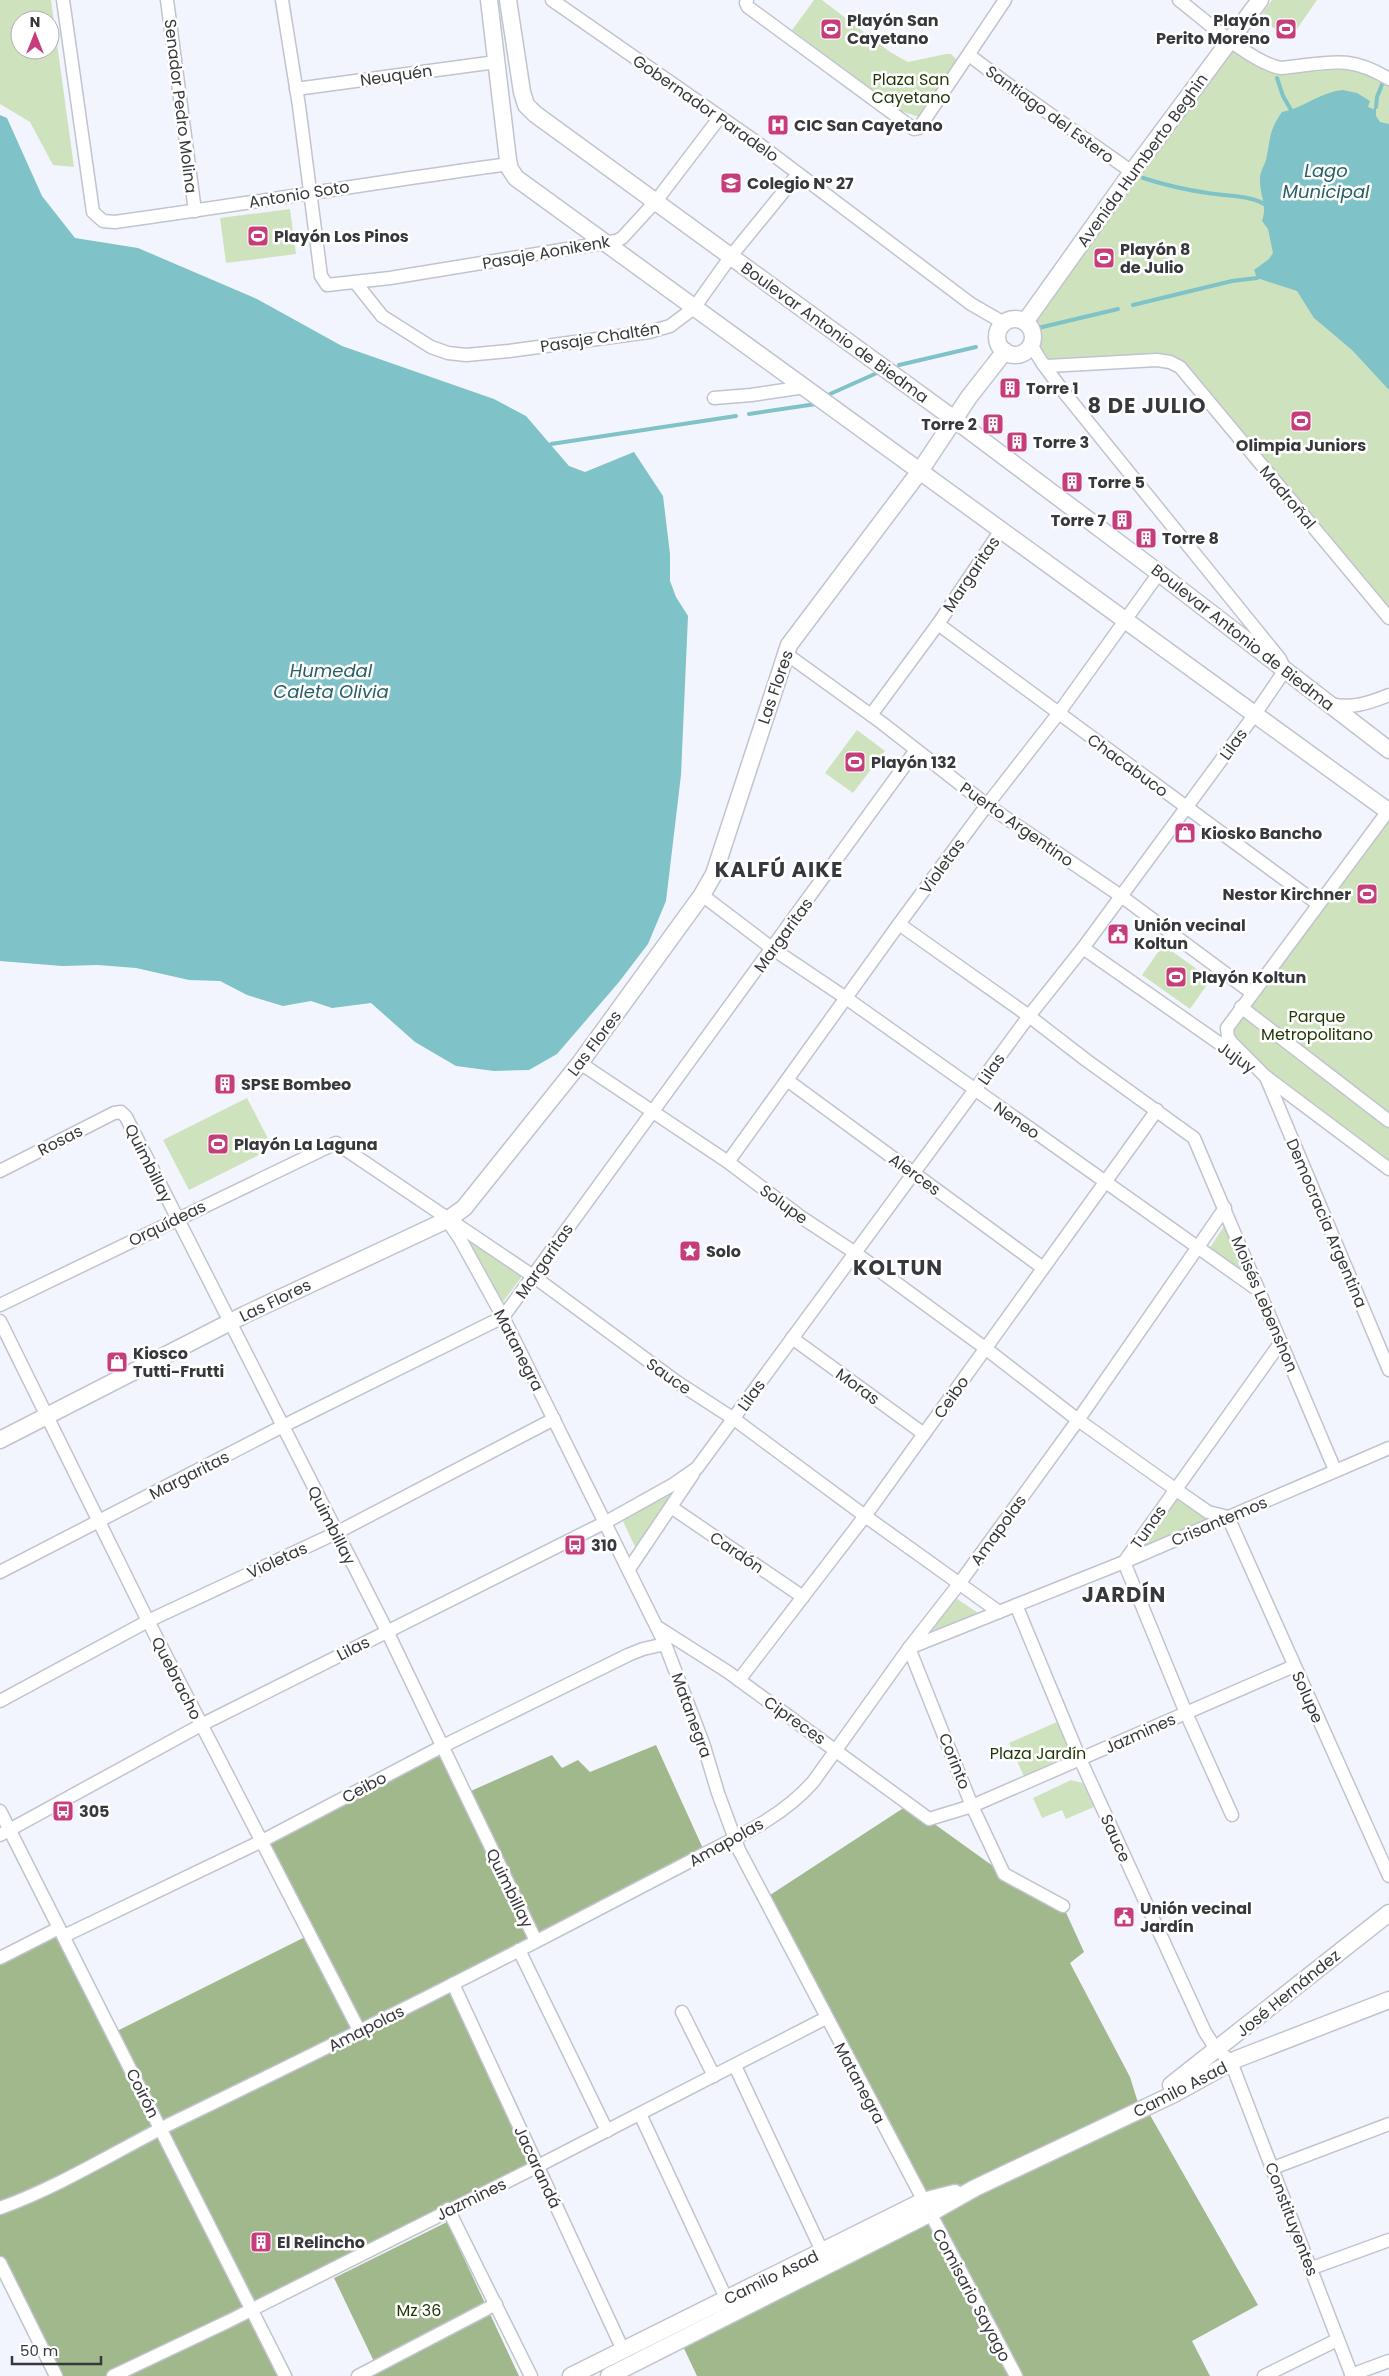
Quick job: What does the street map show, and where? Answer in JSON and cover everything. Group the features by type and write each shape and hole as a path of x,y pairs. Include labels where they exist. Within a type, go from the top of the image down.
{"street":[{"name":"Antonio Soto","path":"63,0 93,212 103,221 111,222 195,211 310,192 513,171"},
{"name":"Senador Pedro Molina","path":"167,0 195,211"},
{"path":"282,0 310,192"},
{"path":"488,0 513,171 694,308 1388,810 1227,1028 1228,1037 1266,1076"},
{"name":"Boulevar Antonio de Biedma","path":"508,0 523,93 526,105 535,114 954,419 1160,573 1389,750"},
{"name":"Gobernador Paradelo","path":"552,0 720,117 971,304 1004,323"},
{"path":"746,2 800,47 914,129 919,128 1005,0"},
{"path":"1179,0 1231,40 1271,66 1281,68 1343,61 1376,71 1389,79"},
{"name":"Avenida Humberto Beghin","path":"1025,322 1132,172 1260,0"},
{"name":"Santiago del Estero","path":"969,55 1132,172"},
{"name":"Neuquén","path":"296,89 496,62"},
{"name":"Pasaje Aonikenk","path":"310,192 321,276 323,282 331,286 608,243 622,238 656,201 720,117"},
{"name":"Pasaje Chaltén","path":"355,282 382,316 431,347 448,353 466,355 509,351 649,332 670,326 694,308 732,256 798,174"},
{"path":"1031,345 1020,354 1012,354 1005,351 998,340 998,334 1004,323 1014,319 1025,322 1032,330 1031,345 1043,364 1280,659 1285,670"},
{"path":"954,419 1005,351"},
{"name":"Madroñal","path":"1043,364 1048,366 1157,360 1170,362 1180,367 1389,618"},
{"path":"714,398 805,387"},
{"name":"Las Flores","path":"0,1440 229,1322 447,1220 464,1208 580,1063 702,896 714,874 785,653 795,636 920,471 954,419"},
{"name":"Margaritas","path":"871,715 938,624 1001,530"},
{"name":"Violetas","path":"728,1162 987,804 1058,714 1160,573"},
{"name":"Chacabuco","path":"938,624 1318,904"},
{"name":"Puerto Argentino","path":"785,653 871,715 987,804 1121,896 1252,992"},
{"name":"Lilas","path":"629,1569 697,1468 854,1252 976,1091 1029,1016 1083,948 1255,714 1285,670"},
{"path":"1330,704 1344,707 1355,706 1389,695"},
{"name":"Margaritas","path":"0,1572 281,1427 503,1317 773,949 916,750"},
{"name":"Neneo","path":"702,896 773,949 846,998 1259,1291"},
{"path":"900,924 1157,1110"},
{"name":"Jujuy","path":"1083,948 1266,1076 1389,1169"},
{"path":"1241,1008 1389,1121"},
{"name":"Solupe","path":"580,1063 652,1113 728,1162 801,1217 854,1252 985,1348 1078,1420 1175,1489 1208,1512 1228,1517 1389,1876"},
{"name":"Democracia Argentina","path":"1266,1076 1306,1178 1389,1370"},
{"name":"Alerces","path":"787,1080 1043,1268"},
{"name":"Moisés Lebenshon","path":"1157,1110 1194,1138 1335,1470"},
{"name":"Ceibo","path":"739,1680 865,1516 1157,1110"},
{"name":"Rosas","path":"0,1171 114,1113 121,1112"},
{"name":"Quimbillay","path":"121,1112 126,1117 281,1427 386,1631 536,1941"},
{"name":"Sauce","path":"336,1143 447,1220 533,1276 677,1382 734,1419 999,1612"},
{"name":"Orquídeas","path":"0,1305 336,1143"},
{"name":"Amapolas","path":"0,2208 30,2197 161,2129 360,2032 735,1838 786,1809 813,1782 908,1648 959,1584 1078,1420 1225,1208"},
{"name":"Matanegra","path":"447,1220 460,1238 503,1317 666,1644 703,1743 739,1850 926,2208"},
{"name":"Quebracho","path":"0,1321 148,1621 260,1842 360,2032"},
{"name":"Moras","path":"792,1338 924,1434"},
{"name":"Tunas","path":"1232,1815 1186,1713 1124,1562 1282,1342"},
{"name":"Violetas","path":"0,1700 148,1621 336,1533 554,1419"},
{"name":"Crisantemos","path":"908,1648 1124,1562 1389,1448"},
{"name":"Lilas","path":"3,1831 201,1725 606,1522 674,1484 697,1468"},
{"name":"Cardón","path":"671,1507 803,1597"},
{"name":"Sauce","path":"1016,1605 1080,1759 1205,2032 1217,2049 1231,2062"},
{"name":"Cipreces","path":"657,1627 739,1680 836,1749 929,1819"},
{"name":"Ceibo","path":"0,1958 62,1932 260,1842 441,1747 628,1655 643,1648 666,1644"},
{"name":"Corinto","path":"908,1648 972,1806 1004,1874 1063,1906"},
{"name":"Jazmines","path":"929,1819 972,1806 1294,1666"},
{"name":"Coirón","path":"0,1811 3,1831 62,1932 284,2376"},
{"name":"José Hernández","path":"1140,2110 1389,1913"},
{"name":"Quimbillay","path":"519,1950 607,2131"},
{"name":"Jacarandá","path":"453,1984 623,2350"},
{"name":"Camilo Asad","path":"571,2376 822,2251 974,2188 1140,2110 1231,2062 1389,2000"},
{"path":"682,2012 714,2076"},
{"name":"Jazmines","path":"114,2376 251,2310 448,2209 538,2166 826,2018"},
{"name":"Constituyentes","path":"1231,2062 1352,2375"},
{"path":"735,2066 822,2251"},
{"path":"640,2114 726,2298"},
{"path":"1273,2168 1389,2124"},
{"name":"Camilo Asad","path":"609,2376 926,2208"},
{"name":"Comisario Sayago","path":"926,2208 1016,2376"},
{"path":"448,2209 531,2376"},
{"path":"1312,2268 1389,2240"},
{"path":"0,2263 56,2376"},
{"path":"358,2376 496,2304"},
{"path":"1264,2376 1338,2340"},
{"path":"1352,2375 1389,2361"}],"green space":[{"path":"0,0 51,0 52,10 10,10 10,60 59,60 74,167 53,165 30,122 0,104"},
{"name":"Plaza San Cayetano","path":"814,0 822,0 890,52 908,62 951,54 959,62 924,114 919,117 901,111 792,30"},
{"name":"Playón Perito Moreno","path":"1272,0 1317,0 1290,39 1259,18"},
{"path":"1231,40 1271,66 1324,62 1389,79 1389,618 1170,362 1048,366 1033,340 1029,325"},
{"name":"Playón Los Pinos","path":"290,209 296,254 226,263 220,218"},
{"name":"Playón 132","path":"857,730 885,751 853,793 825,773"},
{"name":"Parque Metropolitano","path":"1389,809 1389,1169 1232,1043 1230,1022"},
{"name":"Playón Koltun","path":"1163,945 1211,979 1190,1009 1142,975"},
{"name":"Playón La Laguna","path":"247,1098 273,1148 189,1190 163,1140"},
{"path":"1226,1223 1248,1276 1209,1249"},
{"path":"456,1231 523,1275 500,1306"},
{"path":"678,1486 636,1549 622,1519"},
{"path":"1174,1496 1199,1514 1213,1518 1139,1548"},
{"path":"956,1598 978,1613 931,1631"},
{"name":"Plaza Jardín","path":"1057,1722 1069,1752 1066,1763 1026,1781 1009,1743"},
{"path":"656,1745 705,1853 453,1984 538,2166 251,2310 285,2376 56,2376 0,2263 0,1958 59,1928 113,2033 309,1935 260,1842 441,1747 464,1794 552,1755 562,1768 578,1760 590,1772"},
{"name":"Plaza Jardín","path":"1071,1780 1083,1783 1094,1807 1066,1819 1062,1810 1042,1818 1033,1798"},
{"path":"908,1805 1004,1874 1063,1906 1084,1952 1070,1963 1130,2077 1140,2109 1150,2115 1258,2305 1192,2341 1210,2376 697,2376 680,2340 929,2214 764,1899"},
{"name":"Mz 36","path":"447,2222 519,2376 371,2376 379,2372 334,2278"}],"water":[{"name":"Lago Municipal","path":"1343,90 1357,93 1370,101 1368,107 1373,109 1376,107 1376,116 1380,122 1389,124 1389,390 1352,350 1314,318 1297,291 1257,278 1254,270 1269,259 1273,253 1268,229 1262,221 1264,204 1260,178 1274,125 1282,112 1335,91"},
{"name":"Humedal Caleta Olivia","path":"0,115 7,118 42,196 75,238 138,248 257,299 342,346 494,399 526,416 569,466 585,472 634,452 663,496 670,554 670,581 676,597 688,616 681,775 666,901 648,944 619,982 557,1054 529,1070 494,1071 456,1066 415,1042 371,1003 332,1008 311,1001 283,1006 247,995 220,981 189,980 136,968 98,965 62,966 0,961"}],"waterway":[{"path":"1277,78 1283,96 1291,110"},
{"path":"1376,107 1377,97 1383,82"},
{"path":"1143,178 1192,190 1244,197 1264,204"},
{"path":"1133,305 1232,281 1257,278"},
{"path":"1038,328 1118,309"},
{"path":"899,365 976,347"},
{"path":"830,394 877,373"},
{"path":"749,414 816,404"},
{"path":"551,444 736,416"}],"place":[{"name":"Playón San Cayetano","path":"831,29"},
{"name":"Playón Perito Moreno","path":"1286,29"},
{"name":"CIC San Cayetano","path":"778,125"},
{"name":"Colegio Nº 27","path":"731,183"},
{"name":"Playón Los Pinos","path":"258,236"},
{"name":"Playón 8 de Julio","path":"1104,258"},
{"name":"Torre 1","path":"1010,388"},
{"name":"Olimpia Juniors","path":"1301,421"},
{"name":"Torre 2","path":"993,424"},
{"name":"Torre 3","path":"1017,442"},
{"name":"Torre 5","path":"1072,482"},
{"name":"Torre 7","path":"1122,520"},
{"name":"Torre 8","path":"1146,538"},
{"name":"Playón 132","path":"855,762"},
{"name":"Kiosko Bancho","path":"1185,833"},
{"name":"Nestor Kirchner","path":"1367,894"},
{"name":"Unión vecinal Koltun","path":"1118,934"},
{"name":"Playón Koltun","path":"1176,977"},
{"name":"SPSE Bombeo","path":"225,1084"},
{"name":"Playón La Laguna","path":"218,1144"},
{"name":"Solo","path":"690,1251"},
{"name":"Kiosco Tutti-Frutti","path":"117,1362"},
{"name":"310","path":"575,1545"},
{"name":"305","path":"63,1811"},
{"name":"Unión vecinal Jardín","path":"1124,1917"},
{"name":"El Relincho","path":"261,2242"}],"district":[{"name":"8 DE JULIO","path":"1147,406"},
{"name":"KALFÚ AIKE","path":"779,870"},
{"name":"KOLTUN","path":"898,1268"},
{"name":"JARDÍN","path":"1124,1595"}]}
